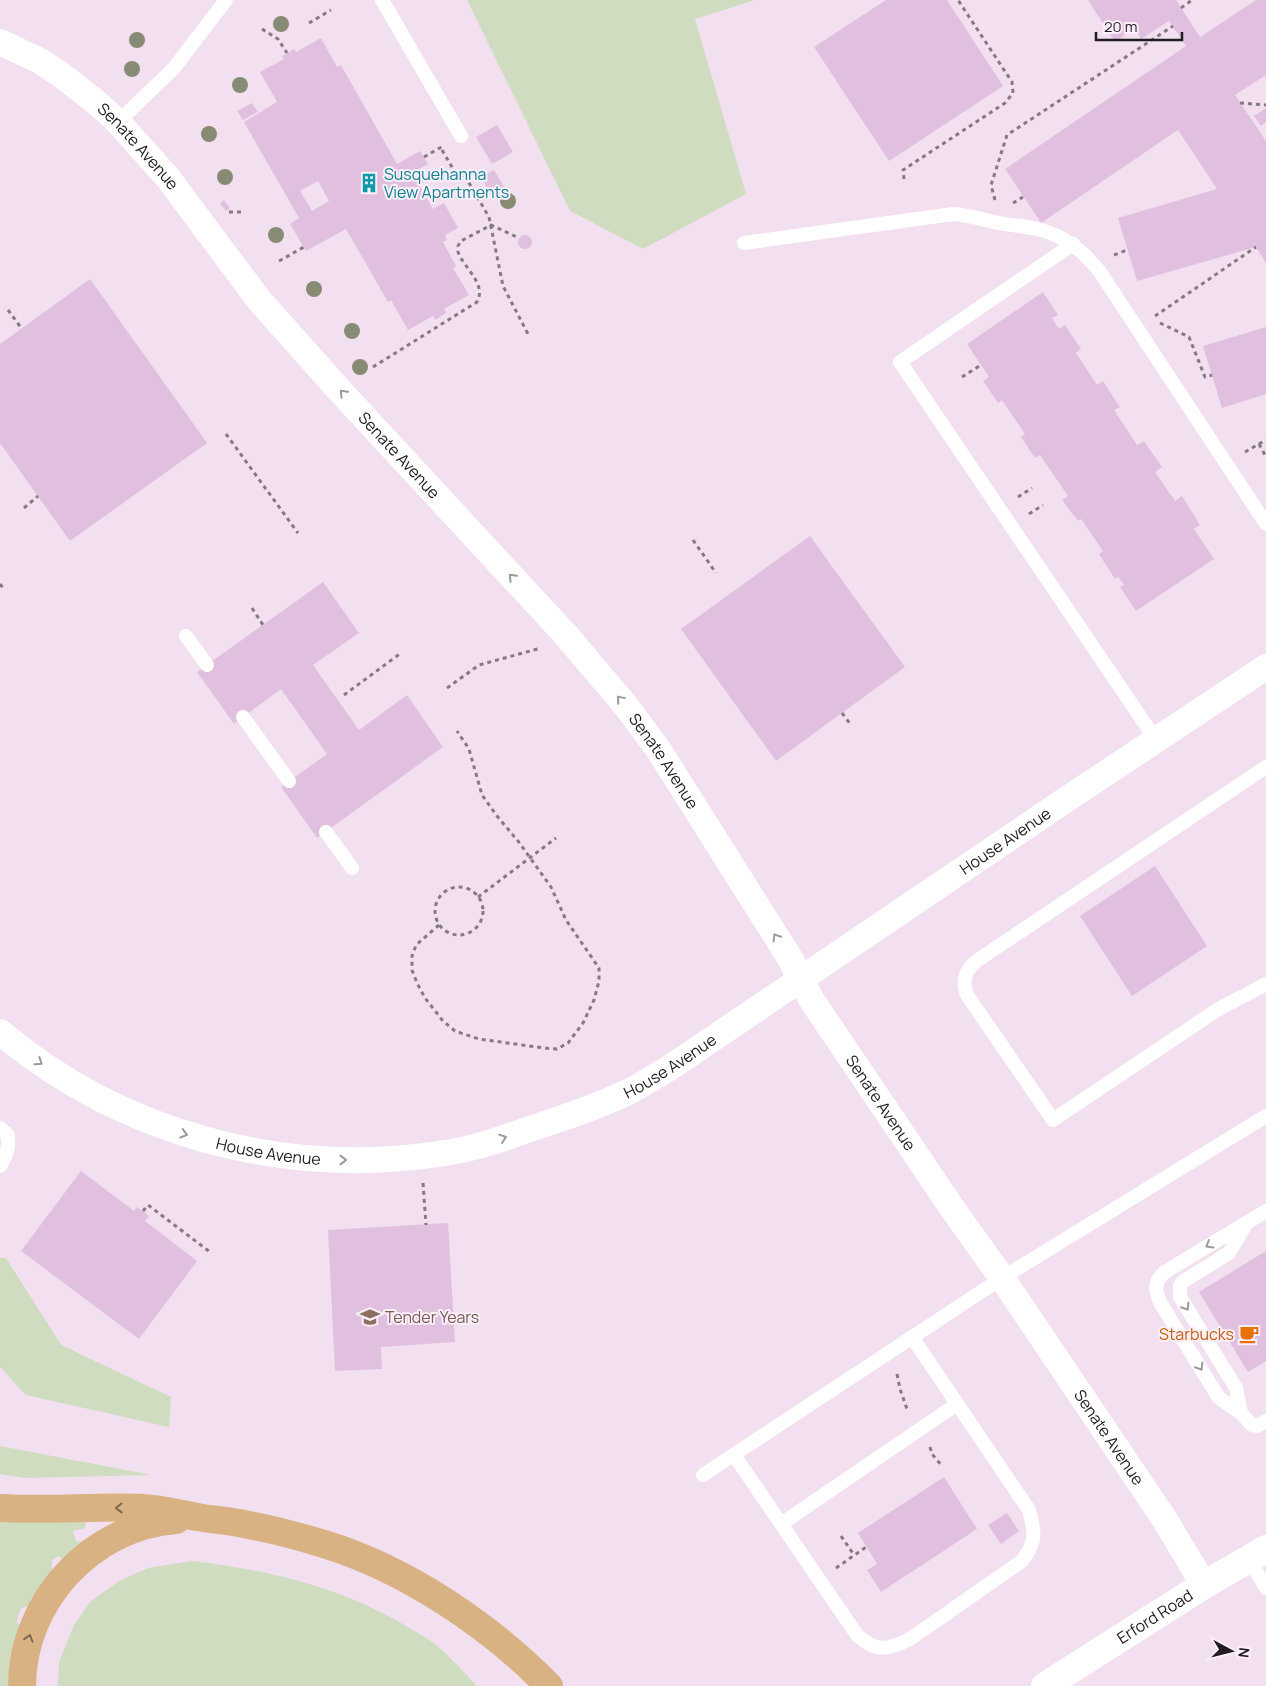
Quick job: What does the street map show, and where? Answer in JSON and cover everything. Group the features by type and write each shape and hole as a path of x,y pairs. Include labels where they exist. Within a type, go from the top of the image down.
{"main road":[{"path":"0,1508 143,1508 284,1532 327,1545 370,1562 412,1582 450,1606 498,1641 549,1686"},
{"path":"22,1686 25,1650 33,1626 44,1603 60,1580 84,1557 111,1540 138,1528 168,1520 202,1518"}],"street":[{"name":"Senate Avenue","path":"0,42 40,61 60,74 118,122 168,178 259,300 341,392 565,634 626,706 664,757 791,960 811,999 1165,1520 1204,1585"},
{"name":"House Avenue","path":"0,1033 21,1050 62,1077 123,1110 175,1132 226,1146 287,1157 384,1160 440,1154 486,1144 587,1109 629,1092 671,1067 1266,667"},
{"name":"Erford Road","path":"1045,1686 1204,1585 1257,1554"}],"lane":[{"path":"118,122 174,68 226,0"},
{"path":"382,0 461,136"},
{"path":"744,243 953,214 966,214 1001,224 1041,230 1073,244 1087,256 1100,272 1266,524"},
{"path":"1073,244 900,362 1156,740"},
{"path":"186,636 207,665"},
{"path":"243,717 290,781"},
{"path":"1266,767 978,960 966,972 964,987 1053,1120 1217,1010 1266,984"},
{"path":"326,832 352,868"},
{"path":"703,1476 1002,1278 1266,1116"},
{"path":"0,1128 8,1134 9,1146 0,1166"},
{"path":"1266,1211 1165,1272 1156,1284 1157,1295 1161,1304 1219,1398 1240,1413 1252,1425 1257,1426 1266,1422"},
{"path":"1240,1413 1236,1388 1180,1297 1179,1291 1182,1282 1229,1253 1248,1222"},
{"path":"734,1455 857,1635 865,1643 883,1649 894,1646 918,1633 1022,1561 1031,1549 1034,1530 1029,1510 912,1338"},
{"path":"781,1524 957,1404"},
{"path":"1257,1554 1266,1588"}],"path":[{"path":"904,179 903,170 1005,103 1013,93 1012,82 958,0"},
{"path":"1181,8 1192,0"},
{"path":"309,23 331,10"},
{"path":"998,206 992,194 991,185 1007,135 1173,26"},
{"path":"262,29 278,39 287,53"},
{"path":"1240,103 1266,105"},
{"path":"424,157 445,145"},
{"path":"441,148 456,174 462,171 489,217 503,286 528,334"},
{"path":"1009,206 1023,197"},
{"path":"491,225 519,238"},
{"path":"373,366 477,302 480,297 478,284 460,257 458,246 461,241 491,225"},
{"path":"279,261 304,247"},
{"path":"1212,375 1205,377 1189,337 1150,319 1256,247"},
{"path":"8,310 22,328"},
{"path":"962,377 981,365"},
{"path":"226,434 298,533"},
{"path":"1237,456 1266,440"},
{"path":"1259,444 1266,457"},
{"path":"24,508 38,496"},
{"path":"693,540 716,573"},
{"path":"0,584 4,589"},
{"path":"252,608 263,624"},
{"path":"447,688 479,665 546,647"},
{"path":"344,694 401,653"},
{"path":"842,712 851,725"},
{"path":"439,925 416,945 412,956 412,970 425,998 443,1021 455,1030 479,1039 557,1049 568,1043 583,1023 598,991 599,968 566,920 551,887 482,795 469,749 457,731"},
{"path":"478,896 556,838"},
{"path":"462,887 470,889 478,896 483,909 483,916 475,930 460,936 452,935 439,925 436,918 436,902 446,890 462,887"},
{"path":"422,1175 426,1225"},
{"path":"143,1211 148,1205 210,1252"},
{"path":"897,1374 909,1414"},
{"path":"927,1442 932,1454 942,1466"},
{"path":"841,1536 854,1555"},
{"path":"829,1573 866,1547"}],"green space":[{"path":"467,0 755,0 695,19 746,194 643,249 570,211"},
{"path":"0,1258 6,1258 61,1345 171,1397 169,1427 26,1395 0,1367"},
{"path":"0,1446 152,1475 25,1478 0,1474"},
{"path":"87,1520 85,1528 73,1531 76,1541 83,1542 63,1560 59,1556 52,1560 52,1571 28,1606 21,1608 16,1623 20,1624 8,1686 0,1686 0,1521"},
{"path":"192,1561 277,1576 305,1583 360,1602 434,1643 477,1686 58,1686 59,1662 74,1625 91,1601 119,1581 148,1568"}],"building":[{"path":"886,0 947,0 1003,86 889,161 814,47"},
{"path":"1088,0 1176,0 1200,37 1256,0 1266,0 1266,75 1235,95 1266,141 1266,263 1256,247 1137,281 1118,218 1217,189 1178,130 1041,223 1005,169 1186,46 1169,21 1141,39 1134,28 1115,42"},
{"name":"Susquehanna View Apartments","path":"321,38 337,67 341,65 397,164 420,151 428,164 412,173 433,209 444,203 458,228 445,235 447,240 443,242 456,266 453,268 469,295 444,309 446,313 435,320 433,316 408,330 391,300 388,302 346,229 306,251 290,224 299,218 244,122 277,102 260,72 284,59 282,56 294,49 296,52","holes":["318,181 329,201 312,211 300,191"]},
{"path":"252,103 258,112 243,120 237,111"},
{"path":"1266,108 1266,122 1261,126 1254,116"},
{"path":"497,125 513,152 492,164 476,137"},
{"path":"494,170 506,190 493,198 481,177"},
{"path":"224,200 230,208 226,211 220,204"},
{"path":"525,235 530,237 532,242 530,247 525,249 520,247 518,242 520,237"},
{"path":"90,279 207,443 70,541 0,443 0,344"},
{"path":"1043,292 1058,315 1052,318 1059,329 1065,325 1081,349 1076,353 1097,385 1103,381 1120,407 1114,410 1137,445 1144,441 1162,467 1155,472 1175,501 1182,496 1200,525 1194,529 1214,559 1136,611 1120,587 1124,585 1118,577 1115,579 1099,554 1103,551 1081,519 1078,521 1062,500 1068,496 1040,455 1035,458 1021,437 1025,434 1002,400 998,403 983,381 989,377 967,344"},
{"path":"1266,327 1266,394 1222,408 1203,346"},
{"path":"810,536 905,667 776,761 681,629"},
{"path":"323,582 359,633 313,665 359,730 407,695 443,747 317,838 281,787 327,754 281,689 234,724 197,672"},
{"path":"1155,866 1207,946 1132,996 1080,916"},
{"path":"81,1171 134,1211 137,1207 149,1216 145,1221 197,1261 139,1339 21,1251"},
{"path":"448,1223 455,1342 381,1347 382,1369 335,1371 328,1230"},
{"path":"1266,1251 1266,1361 1248,1372 1199,1292"},
{"path":"944,1477 977,1529 881,1592 867,1570 877,1564 858,1533"},
{"path":"1007,1513 1019,1531 1001,1544 988,1525"}],"place":[{"name":"Susquehanna View Apartments","path":"369,183"},
{"name":"Tender Years","path":"370,1317"},
{"name":"Starbucks","path":"1249,1334"}]}
